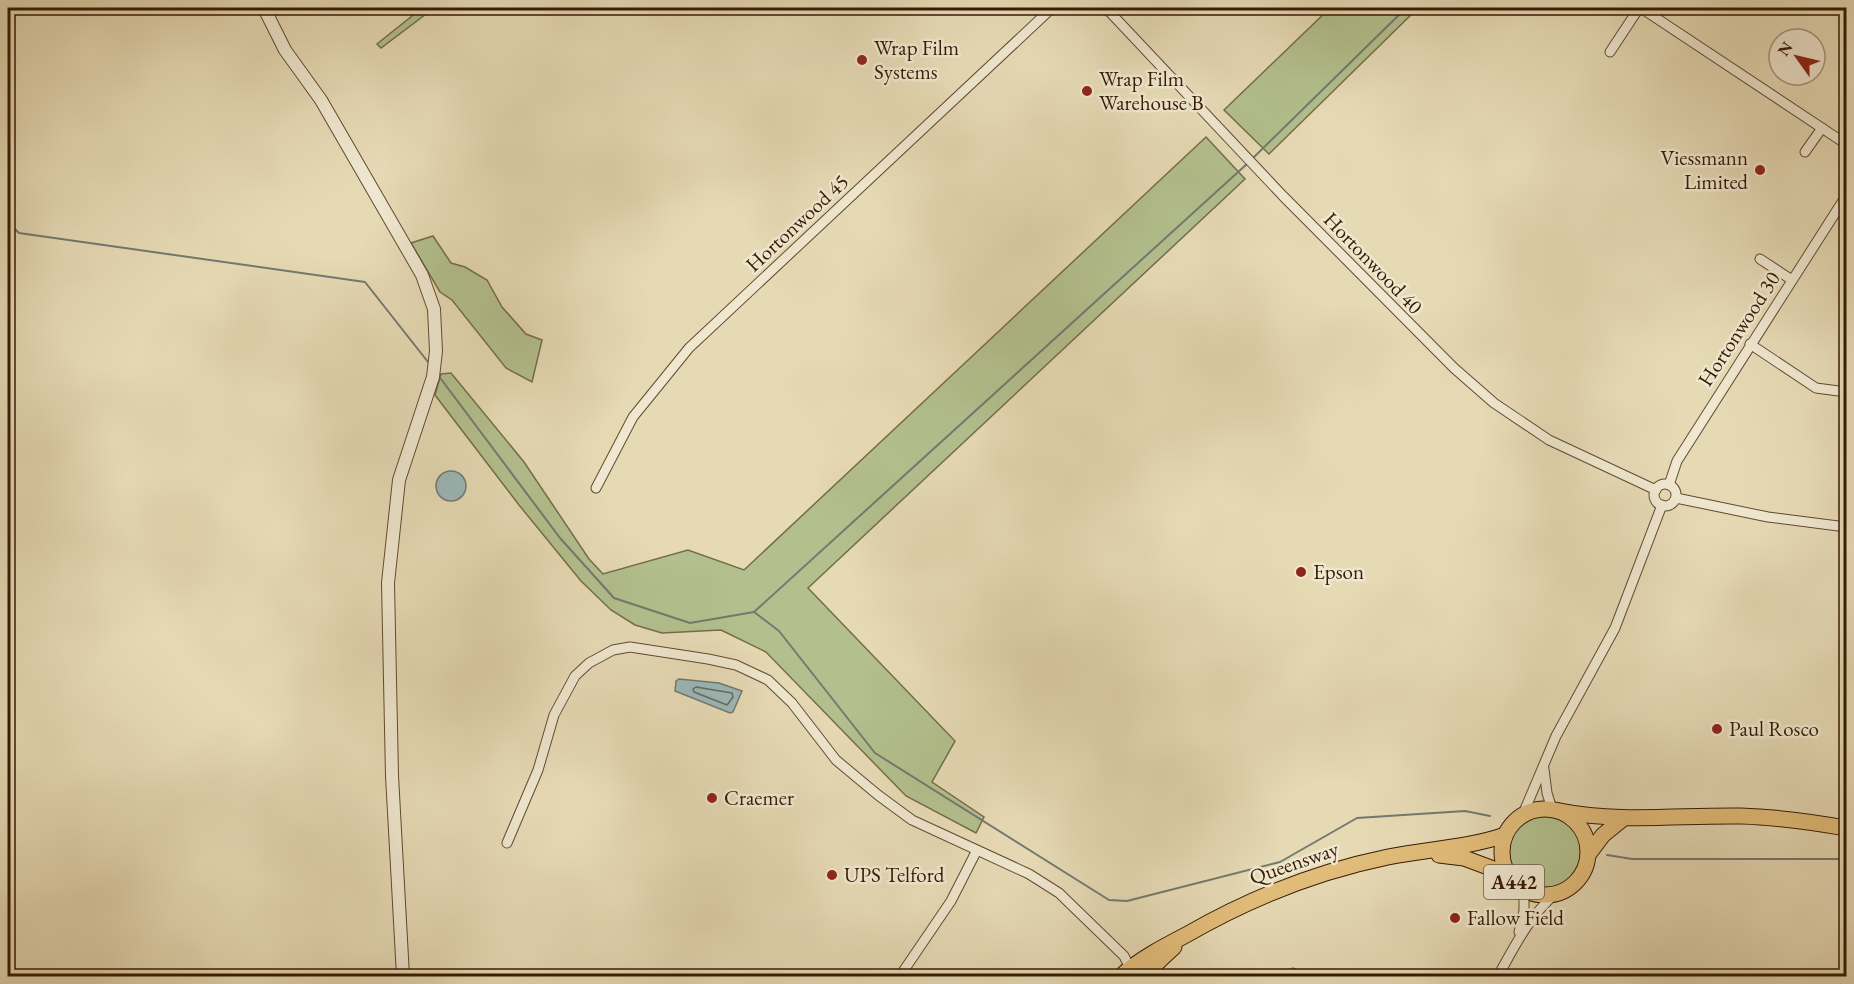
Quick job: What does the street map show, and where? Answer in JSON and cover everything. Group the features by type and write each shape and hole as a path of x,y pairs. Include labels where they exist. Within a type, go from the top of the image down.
{"main road":[{"path":"1523,814 1532,810 1556,810 1624,818 1742,816 1813,822 1846,828"},
{"path":"1556,810 1576,821 1585,837 1588,855"},
{"name":"A442","path":"1523,814 1504,835 1501,848 1508,874 1524,890 1533,894 1554,894 1575,882 1586,866 1588,855 1603,835 1624,818"},
{"name":"Queensway","path":"1132,974 1223,912 1294,882 1356,864 1482,843 1504,835"},
{"name":"Queensway","path":"1420,853 1464,858 1508,874"}],"street":[{"path":"264,8 285,50 321,100 422,275 434,309 436,351 433,377 399,480 387,583 392,777 404,976"},
{"name":"Hortonwood 45","path":"596,488 633,417 689,348 1052,8"},
{"name":"Hortonwood 40","path":"1107,8 1408,325 1494,403 1549,440 1611,471 1656,490"},
{"path":"1610,52 1640,8 1846,144"},
{"path":"1805,152 1822,128"},
{"name":"Hortonwood 30","path":"1669,485 1677,461 1846,196"},
{"path":"1760,260 1792,280"},
{"path":"1750,344 1816,388 1846,392"},
{"path":"1663,484 1669,485 1674,488 1676,498 1669,505 1662,505 1656,501 1656,490 1663,484"},
{"path":"1676,498 1768,516 1846,526"},
{"path":"1523,814 1544,769 1556,736 1615,628 1662,505"},
{"path":"507,843 538,770 554,715 567,687 575,676 598,656 630,647 736,665 768,680 792,703 837,760 912,820 976,852 1029,874 1059,893 1091,921 1111,945 1118,961 1132,974"},
{"path":"1544,769 1547,793 1556,810"},
{"path":"900,976 951,901 976,852"},
{"path":"1518,937 1524,911 1524,890"},
{"path":"1498,976 1518,937 1535,913 1554,894"}],"green space":[{"path":"422,8 434,8 381,48 377,44"},
{"path":"1330,8 1418,8 1269,154 1224,110"},
{"path":"1206,137 1245,179 808,588 955,741 932,782 984,817 976,833 906,796 766,652 721,630 662,633 635,625 611,610 581,581 519,505 435,395 441,374 451,373 524,462 589,559 603,574 688,550 744,570"},
{"path":"433,236 451,263 465,267 487,280 502,307 526,334 542,340 532,382 506,368 452,300 440,292 411,243"},
{"path":"1545,816 1565,822 1575,832 1581,852 1575,872 1565,882 1545,888 1525,882 1515,872 1509,852 1515,832 1525,822"}],"water":[{"path":"451,471 462,475 466,486 462,497 451,501 440,497 436,486 440,475"},
{"path":"679,679 719,683 742,691 733,712 730,713 675,691 676,681"}],"waterway":[{"path":"1252,159 1406,8"},
{"path":"441,379 560,538 614,598 690,623 754,612 1248,163"},
{"path":"8,222 19,233 365,282 428,362"},
{"path":"754,612 779,631 875,753 1109,900 1127,901 1280,862 1357,818 1465,811 1490,816"},
{"path":"1607,855 1632,859 1846,859"}],"place":[{"name":"Wrap Film Systems","path":"862,60"},
{"name":"Wrap Film Warehouse B","path":"1087,91"},
{"name":"Viessmann Limited","path":"1760,170"},
{"name":"Epson","path":"1301,572"},
{"name":"Paul Rosco","path":"1717,729"},
{"name":"Craemer","path":"712,798"},
{"name":"UPS Telford","path":"832,875"},
{"name":"Fallow Field","path":"1455,918"}]}
